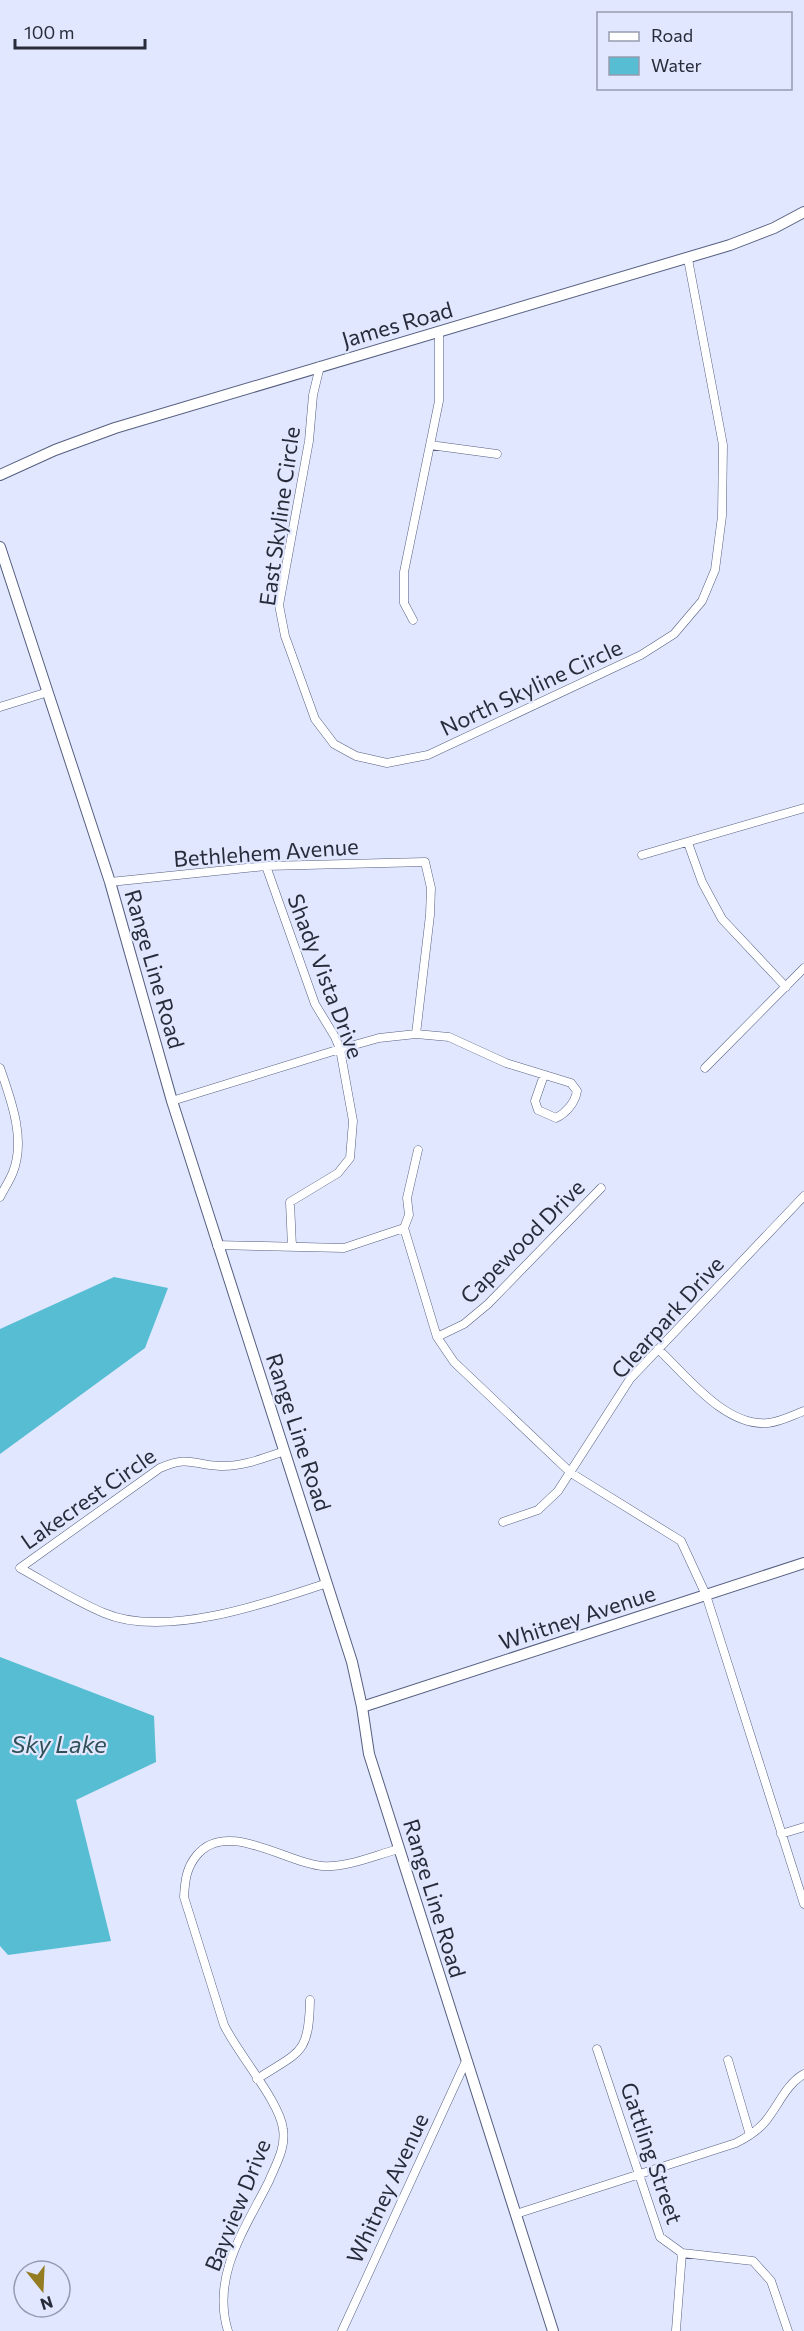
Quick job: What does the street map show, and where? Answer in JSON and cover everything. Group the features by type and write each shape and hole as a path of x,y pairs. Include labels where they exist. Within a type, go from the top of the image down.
{"main road":[{"name":"James Road","path":"0,475 55,450 115,428 688,259 774,228 804,212"},
{"name":"Range Line Road","path":"0,547 110,882 172,1101 352,1662 369,1754 553,2331"},
{"name":"Whitney Avenue","path":"362,1707 804,1563"}],"street":[{"name":"North Skyline Circle","path":"356,756 387,763 428,755 641,655 674,634 702,601 715,570 722,516 723,445 688,259"},
{"path":"413,620 404,603 404,572 439,401 439,332"},
{"name":"East Skyline Circle","path":"320,366 309,441 279,605 285,636 315,719 334,744 356,756"},
{"path":"430,444 497,454"},
{"path":"0,707 48,692"},
{"path":"642,855 804,808"},
{"path":"688,843 702,882 722,919 786,987"},
{"name":"Bethlehem Avenue","path":"110,882 266,866 425,862 431,888 430,915 416,1034"},
{"name":"Shady Vista Drive","path":"266,866 315,1004 336,1037 353,1121 350,1158 338,1173 290,1202 292,1247"},
{"path":"705,1068 804,968"},
{"path":"172,1101 379,1038 416,1034 449,1037 506,1063 571,1083 577,1091 576,1099 563,1115 556,1118 538,1110 535,1101 544,1075"},
{"path":"0,1068 9,1094 19,1139 14,1171 0,1197"},
{"path":"418,1150 407,1197 409,1215 404,1228 437,1337 454,1362 571,1473 681,1541 706,1595 804,1904"},
{"name":"Capewood Drive","path":"437,1337 464,1324 488,1304 601,1188"},
{"name":"Clearpark Drive","path":"503,1522 538,1510 558,1491 630,1380 804,1196"},
{"path":"217,1245 344,1248 404,1228"},
{"path":"658,1349 723,1411 746,1420 769,1423 804,1411"},
{"name":"Lakecrest Circle","path":"285,1452 240,1465 218,1466 192,1460 174,1461 160,1468 20,1568 105,1614 135,1622 163,1622 214,1615 273,1602 327,1583"},
{"path":"782,1834 804,1827"},
{"name":"Bayview Drive","path":"228,2331 222,2312 224,2283 230,2262 280,2158 283,2129 279,2114 233,2043 224,2025 184,1898 184,1879 190,1863 203,1849 217,1842 232,1840 247,1843 309,1864 326,1866 399,1849"},
{"path":"257,2079 302,2048 308,2036 310,2000"},
{"name":"Gattling Street","path":"597,2049 660,2237 682,2253 753,2261 771,2282 788,2331"},
{"path":"728,2060 750,2136"},
{"name":"Whitney Avenue","path":"342,2331 466,2061"},
{"path":"516,2214 736,2144 750,2136 764,2123 784,2092 804,2074"},
{"path":"676,2330 682,2253"}],"water":[{"path":"114,1277 168,1288 145,1348 0,1454 0,1329"},
{"name":"Sky Lake","path":"0,1657 154,1716 156,1762 76,1800 111,1941 8,1955 0,1946"}]}
